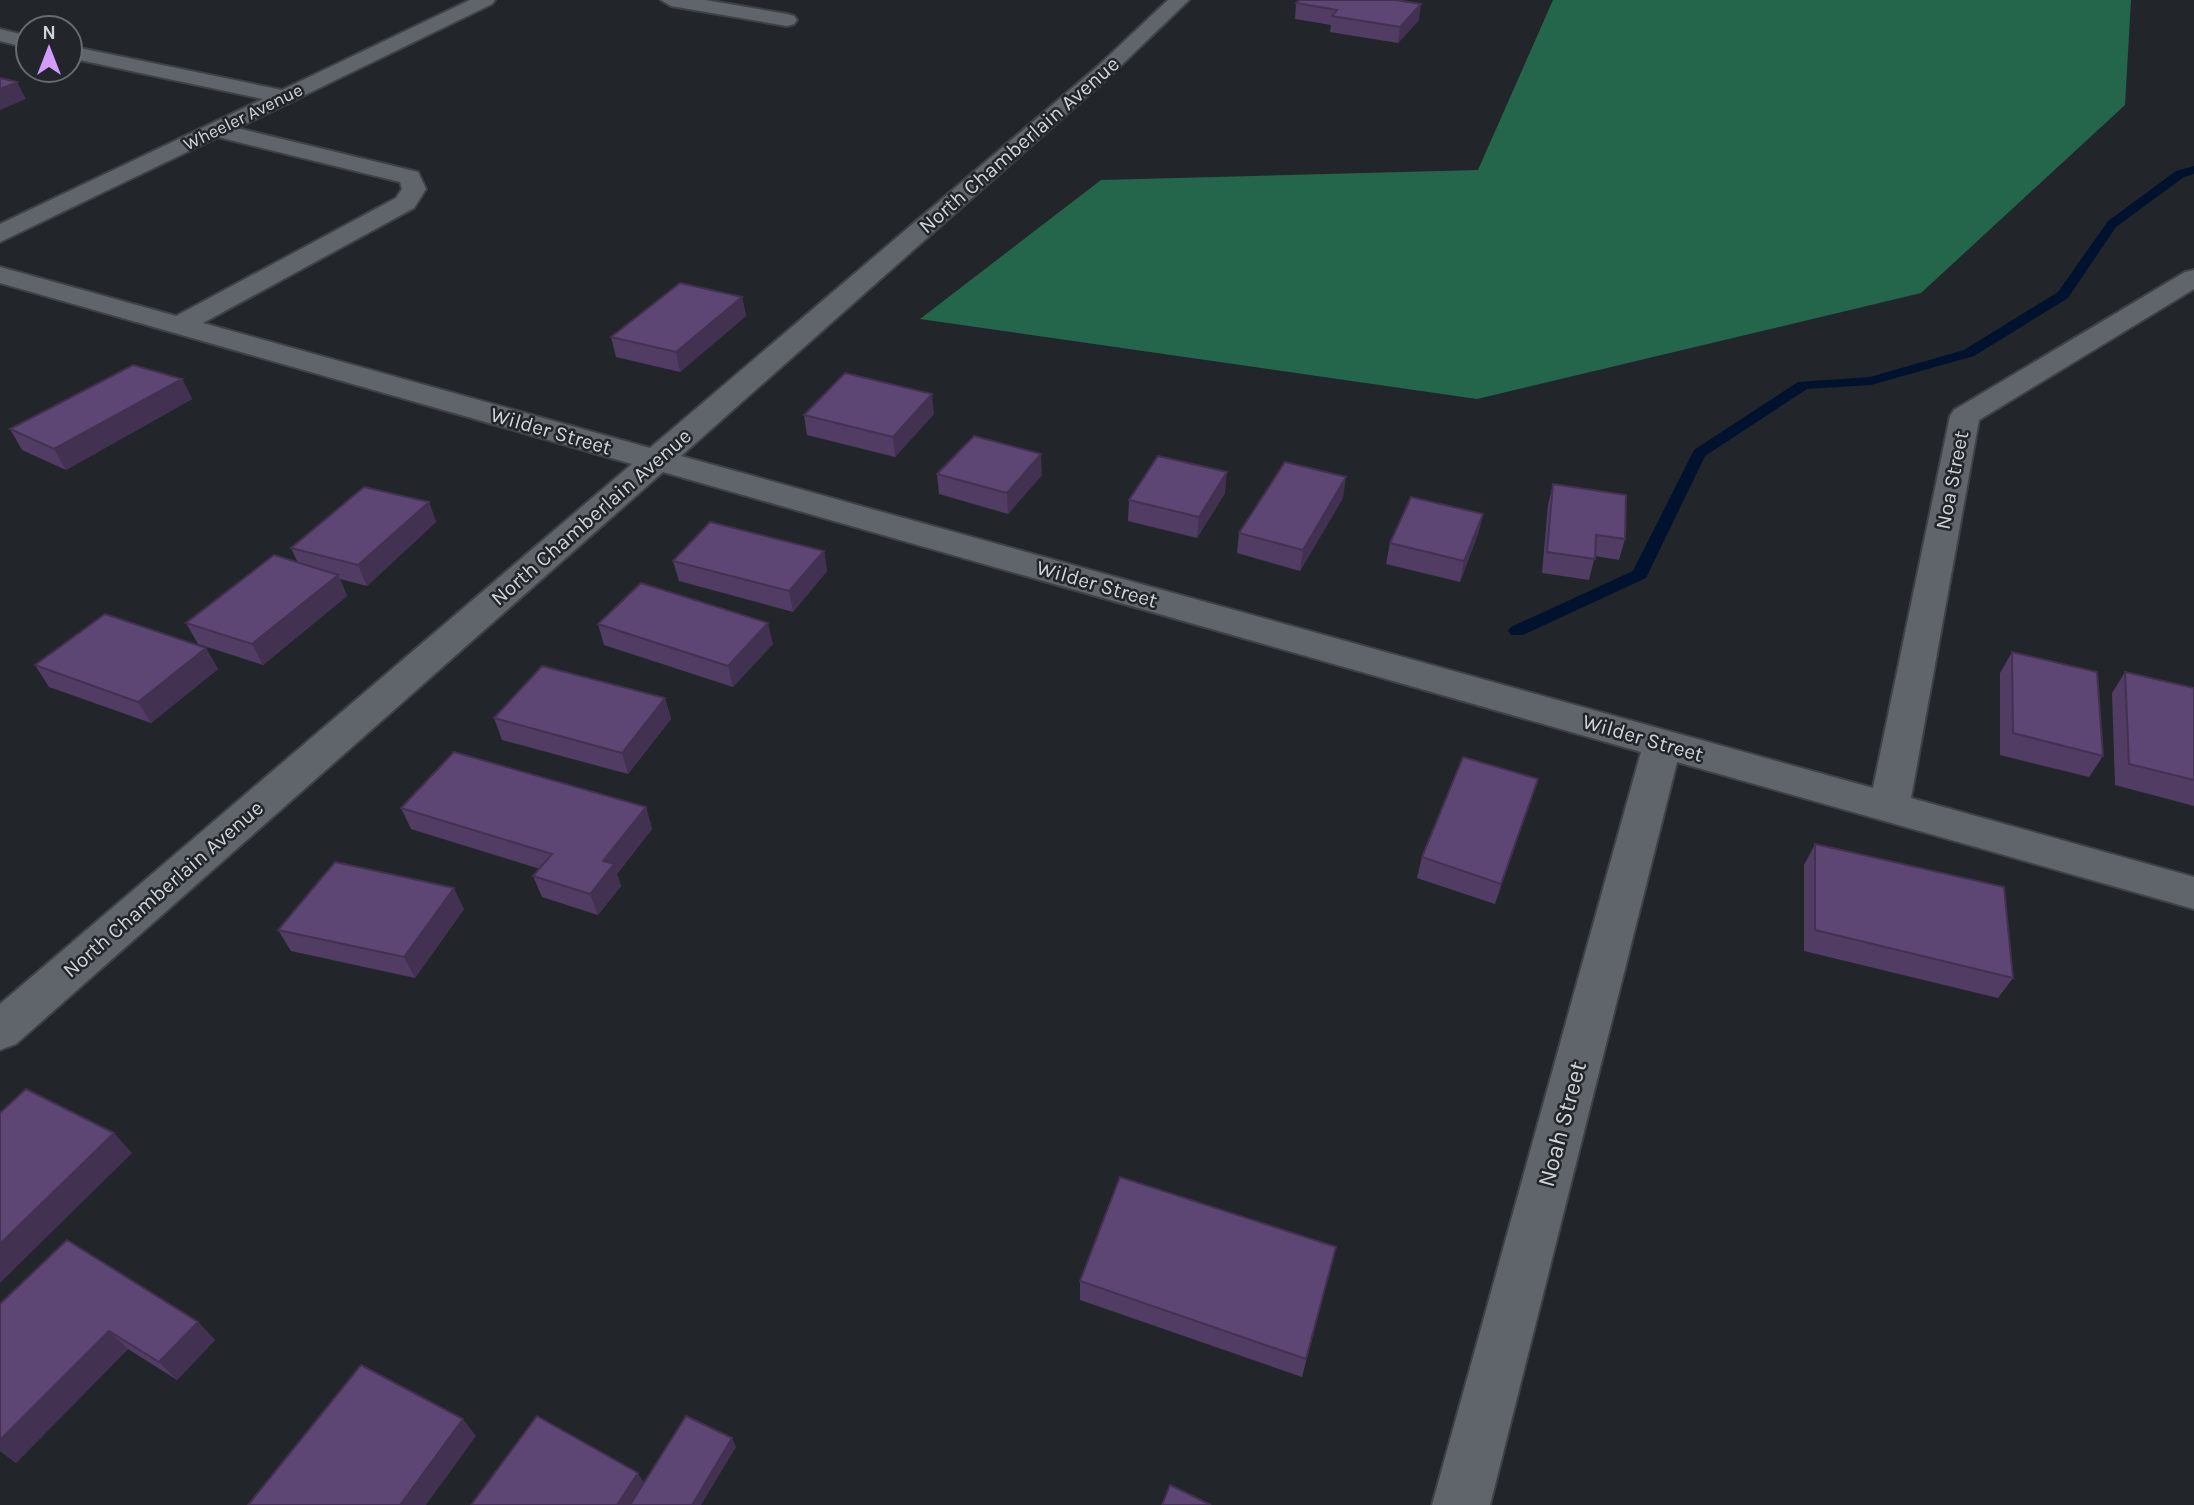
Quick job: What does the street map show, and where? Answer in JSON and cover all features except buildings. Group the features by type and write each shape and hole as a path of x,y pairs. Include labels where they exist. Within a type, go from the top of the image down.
{"street":[{"name":"Wheeler Avenue","path":"0,234 485,0"},
{"path":"671,0 787,20"},
{"name":"North Chamberlain Avenue","path":"0,1031 1105,70 1179,0"},
{"path":"84,55 285,97"},
{"path":"180,326 405,203 414,189 410,177 216,130"},
{"name":"Wilder Street","path":"0,275 2194,893"},
{"name":"Noa Street","path":"1889,807 1965,416 2194,278"},
{"name":"Noah Street","path":"1461,1505 1663,743"}],"green space":[{"path":"1553,0 2131,0 2125,105 1921,293 1477,399 920,319 1101,180 1478,170"}],"waterway":[{"path":"1517,631 1640,574 1699,453 1803,385 1871,381 1969,353 2063,295 2112,224 2180,174 2194,170"}]}
